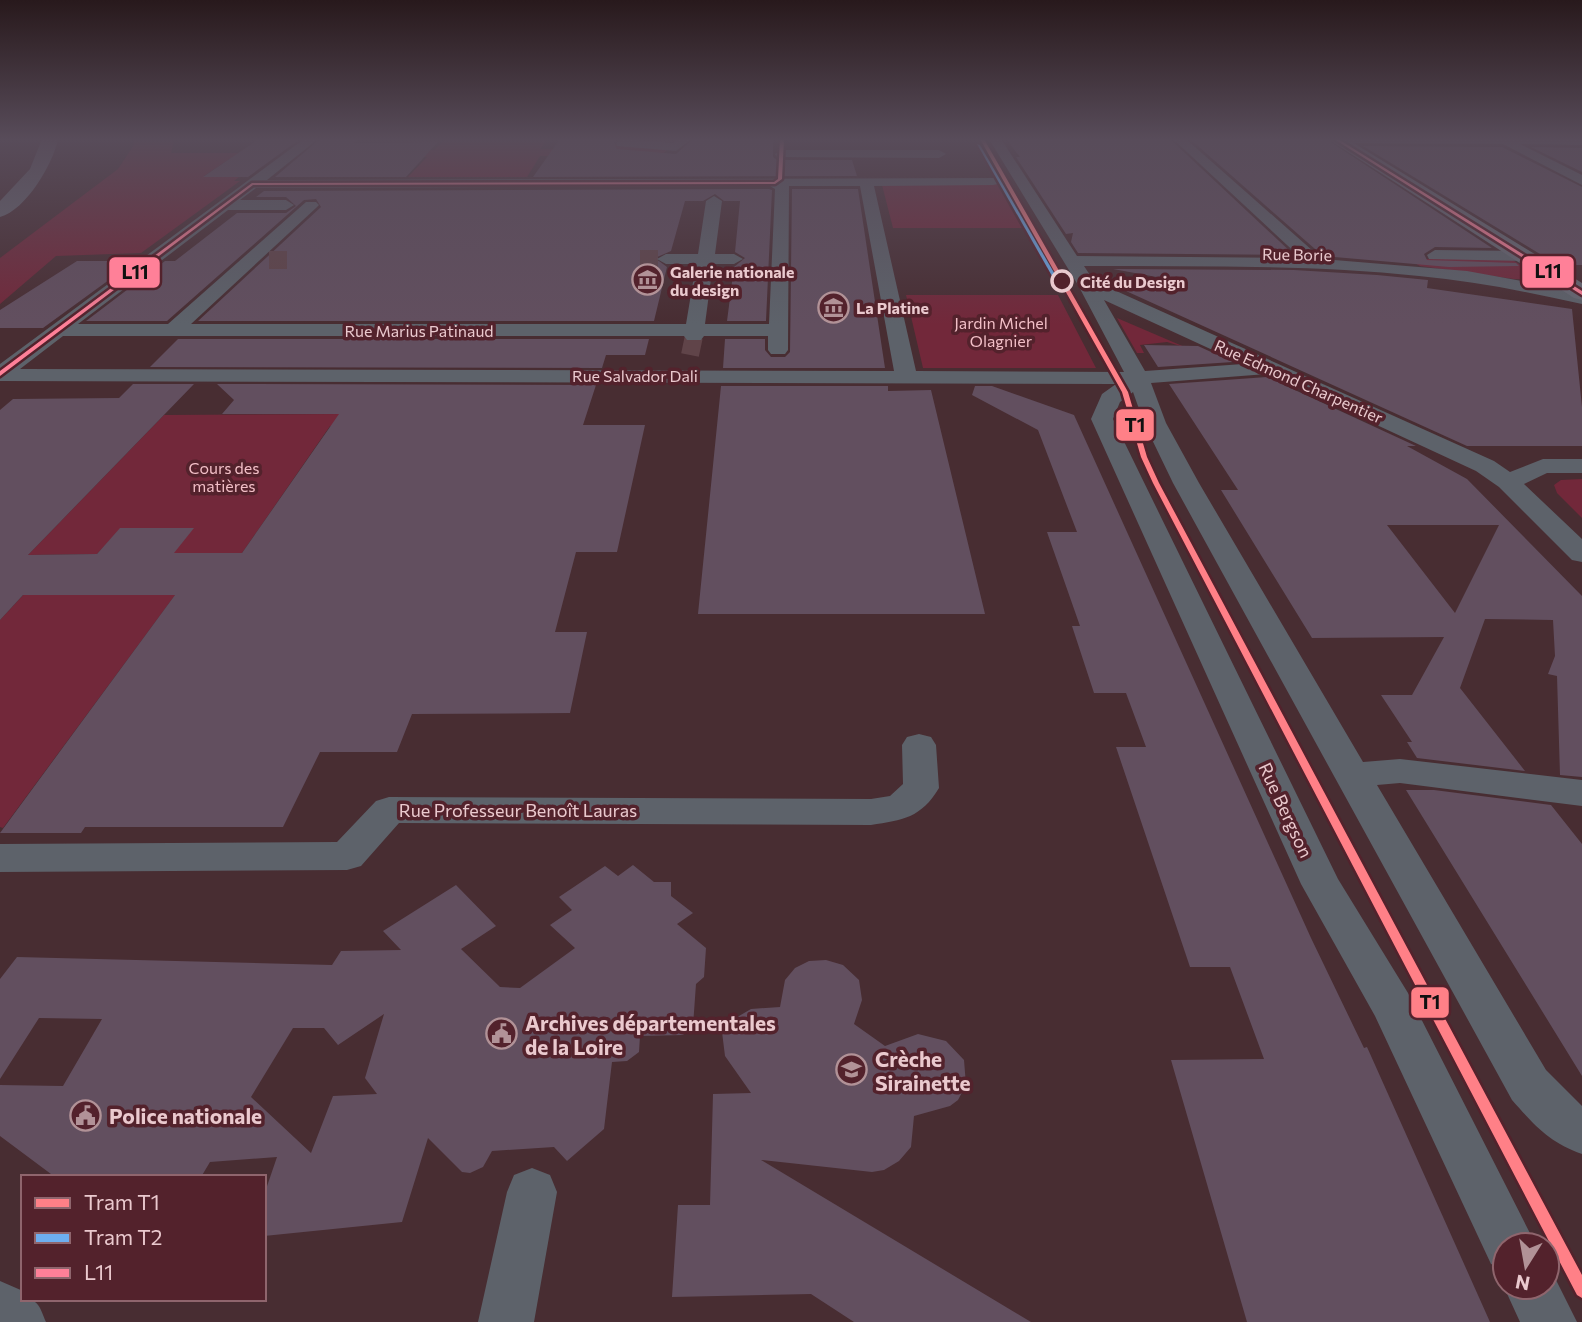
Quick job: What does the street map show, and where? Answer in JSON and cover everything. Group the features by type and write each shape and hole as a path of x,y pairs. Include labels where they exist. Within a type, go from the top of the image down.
{"main road":[{"path":"1436,201 1579,291"}],"street":[{"path":"0,375 231,201"},
{"path":"693,205 708,201"},
{"path":"691,349 716,201"},
{"path":"776,201 778,376"},
{"path":"870,201 906,376"},
{"path":"1017,201 1063,282"},
{"path":"1035,201 1087,285 1126,382"},
{"path":"1248,201 1314,259"},
{"path":"173,330 260,260 318,205 225,205"},
{"name":"Rue Borie","path":"1071,257 1314,259 1525,256"},
{"path":"666,259 734,259"},
{"name":"Rue Borie","path":"1314,259 1579,291"},
{"name":"Rue Edmond Charpentier","path":"1087,285 1485,466 1508,482 1582,554"},
{"name":"Rue Marius Patinaud","path":"60,331 173,330 413,344 691,349 779,330"},
{"path":"392,375 413,344"},
{"name":"Rue Salvador Dali","path":"0,375 392,375 691,349 778,376 906,376 1126,382 1269,368"},
{"path":"1102,351 1155,423 1186,483 1529,1085 1559,1118 1582,1132"},
{"name":"Rue Bergson","path":"1126,382 1110,400 1102,419 1116,453 1321,884 1392,1006 1503,1231"},
{"path":"1508,482 1543,466 1582,466"},
{"name":"Rue Professeur Benoît Lauras","path":"0,858 347,856 390,810 871,812 900,808 921,788 919,745"},
{"path":"1352,775 1400,771 1582,793"},
{"path":"506,1322 533,1192"},
{"path":"1538,1301 1549,1322"},
{"path":"0,1308 18,1322"}],"green space":[{"path":"76,201 213,201 141,253 56,256 0,304 0,258"},
{"path":"886,201 1008,201 1022,228 893,228"},
{"path":"1408,259 1511,259 1544,280 1514,279 1420,266"},
{"name":"Jardin Michel Olagnier","path":"906,295 1058,295 1096,368 923,368"},
{"path":"1117,318 1187,348 1167,342 1140,345 1144,353 1137,353"},
{"name":"Cours des matières","path":"343,414 335,426 330,426 242,553 173,553 193,528 121,528 97,554 28,555 164,415"},
{"path":"1582,479 1582,518 1557,493 1554,485 1561,480"},
{"path":"52,564 198,564 3,828 0,827 0,620"}],"building":[{"path":"290,201 303,201 167,321 86,321 165,261 175,261 237,213 286,213 296,206"},
{"path":"317,201 704,201 685,201 671,251 655,258 667,267 654,321 198,321 321,207"},
{"path":"724,201 772,201 766,321 727,321 734,267 745,258 735,252 740,201"},
{"name":"La Platine","path":"792,201 860,201 885,368 723,368 725,339 765,339 765,350 771,357 785,357 790,352"},
{"path":"1044,201 1236,201 1294,255 1078,253 1071,242 1073,233 1066,234"},
{"path":"1260,201 1420,201 1492,248 1435,247 1424,254 1427,260 1516,263 1519,266 1449,267 1323,256"},
{"path":"1453,201 1582,201 1582,265 1558,265"},
{"path":"77,261 135,261 43,328 0,328 0,310"},
{"path":"1113,269 1294,270 1377,275 1428,280 1427,288 1572,309 1582,407 1582,446 1467,446 1126,291 1162,278"},
{"path":"178,339 649,339 645,355 606,355 602,368 150,367"},
{"path":"1144,345 1198,346 1233,362 1158,367"},
{"path":"1267,377 1416,446 1407,446 1467,479 1582,596 1582,777 1560,775 1557,676 1548,674 1555,656 1553,620 1485,619 1460,688 1525,771 1417,758 1407,742 1412,742 1381,695 1412,695 1444,637 1312,638 1221,490 1238,490 1169,384","holes":["1387,525 1499,525 1455,613"]},
{"path":"133,384 194,384 28,555 97,554 120,528 194,528 174,553 242,553 339,414 222,414 234,400 217,384 596,385 583,425 645,425 617,552 576,552 555,632 587,632 570,713 412,714 397,752 320,752 283,827 85,827 81,833 0,833 175,595 23,595 0,620 0,410 13,399 119,398"},
{"path":"721,386 888,386 888,391 931,390 985,614 698,614"},
{"path":"975,386 992,386 1074,415 1311,938 1364,1048 1367,1047 1490,1322 1247,1322 1171,1060 1264,1059 1230,967 1190,967 1116,747 1146,747 1126,693 1094,693 1072,626 1080,626 1047,532 1077,532 1038,430 972,395"},
{"path":"1406,790 1434,790 1551,805 1582,844 1582,1076"},
{"path":"633,865 654,882 671,882 671,896 693,913 677,924 706,948 704,977 696,984 693,1026 683,1035 640,1036 639,1052 627,1061 612,1062 604,1129 567,1161 554,1147 492,1151 483,1167 470,1173 462,1172 428,1138 402,1222 266,1236 266,1189 277,1157 210,1162 202,1175 52,1175 0,1136 0,1085 63,1086 102,1019 39,1018 0,1079 0,979 17,957 332,965 341,951 401,950 383,931 456,885 496,926 461,949 500,987 520,988 575,948 550,925 572,910 559,897 605,866 618,876","holes":["384,1014 365,1078 377,1094 333,1096 311,1153 251,1097 293,1028 324,1028 338,1045"]},
{"path":"826,960 843,965 859,980 862,1000 854,1024 885,1046 918,1034 946,1041 964,1060 966,1085 958,1100 950,1106 914,1116 911,1147 899,1161 884,1170 872,1172 761,1160 1031,1322 854,1322 811,1294 672,1297 678,1205 710,1205 713,1094 751,1093 725,1056 722,1032 751,1009 780,1007 785,980 795,968 809,961"}],"tunnel":[{"path":"640,259 666,259"},
{"path":"269,260 295,260"},
{"path":"690,355 694,336"}],"tram line":[{"name":"T2","path":"1010,201 1058,283"},
{"name":"T1","path":"1017,201 1125,392 1144,457 1156,483 1582,1290"}],"transit line":[{"name":"L11","path":"0,374 230,201"},
{"name":"L11","path":"1435,201 1582,293"}],"place":[{"name":"Galerie nationale du design","path":"647,280"},
{"name":"Cité du Design","path":"1062,281"},
{"name":"La Platine","path":"833,307"},
{"name":"Archives départementales de la Loire","path":"502,1034"},
{"name":"Crèche Sirainette","path":"852,1070"},
{"name":"Police nationale","path":"86,1115"}]}
